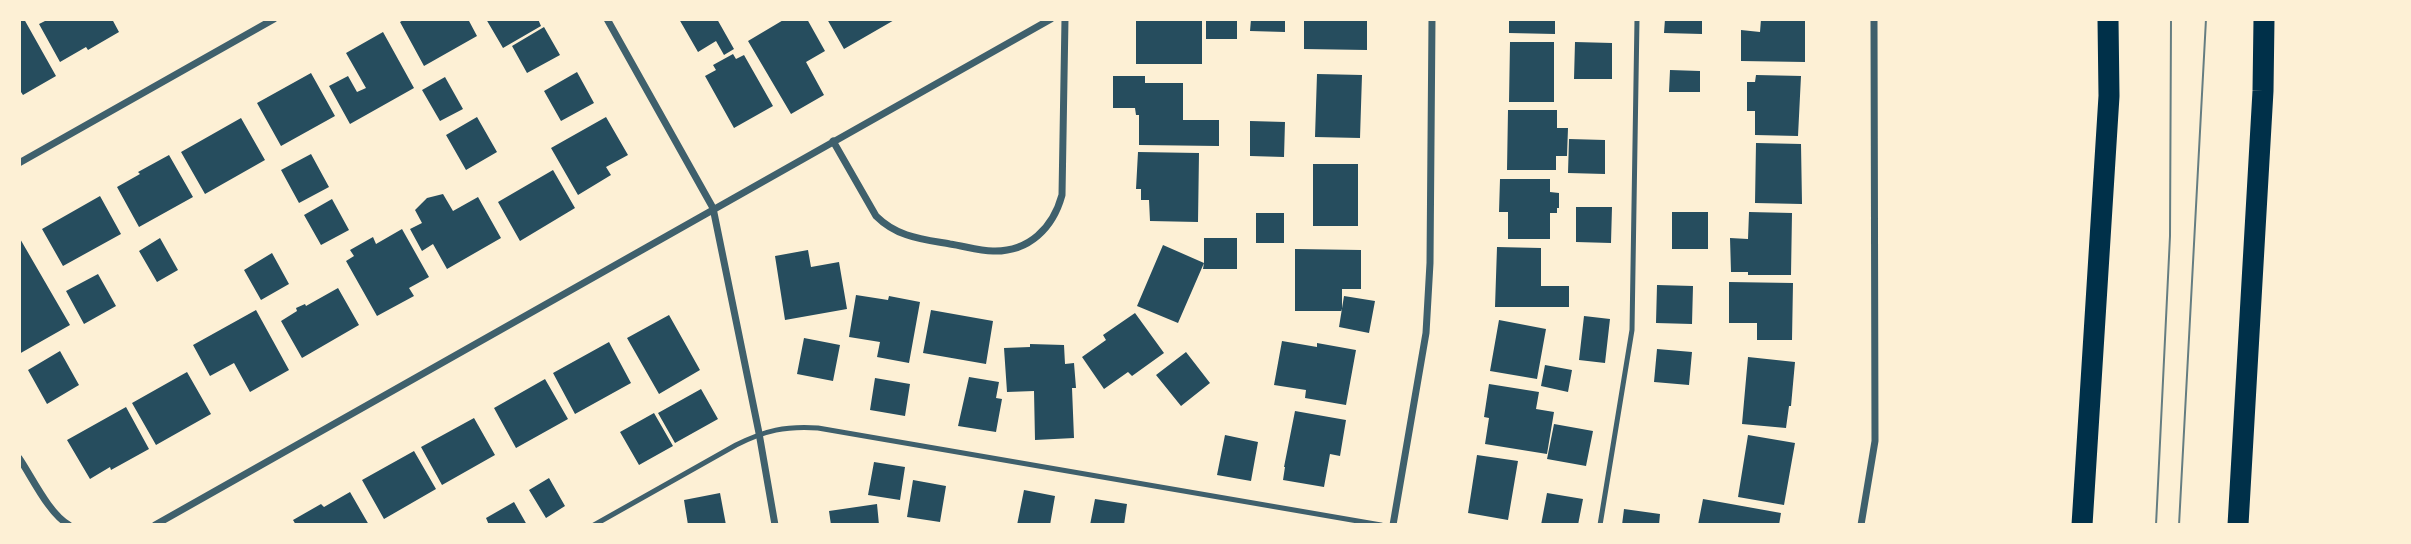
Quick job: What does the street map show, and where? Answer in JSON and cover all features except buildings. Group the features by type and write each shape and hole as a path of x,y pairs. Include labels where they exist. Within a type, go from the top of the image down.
{"highway":[{"path":"2081,521 2108,110 2108,19"},
{"path":"2238,525 2263,91 2264,19"}],"street":[{"path":"19,163 274,19"},
{"path":"607,19 713,208 775,525"},
{"path":"155,525 1051,19"},
{"path":"833,141 876,216 900,234 993,251 1021,245 1033,239 1049,225 1062,195 1065,19"},
{"path":"1393,525 1426,332 1430,263 1432,19"},
{"path":"1861,525 1875,441 1874,19"},
{"path":"19,458 51,508 69,525"}],"lane":[{"path":"1600,525 1632,330 1636,19"},
{"path":"594,525 759,433 792,426 818,428 1381,525"}],"tram line":[{"path":"2156,525 2170,236 2171,19"},
{"path":"2179,525 2206,19"}]}
